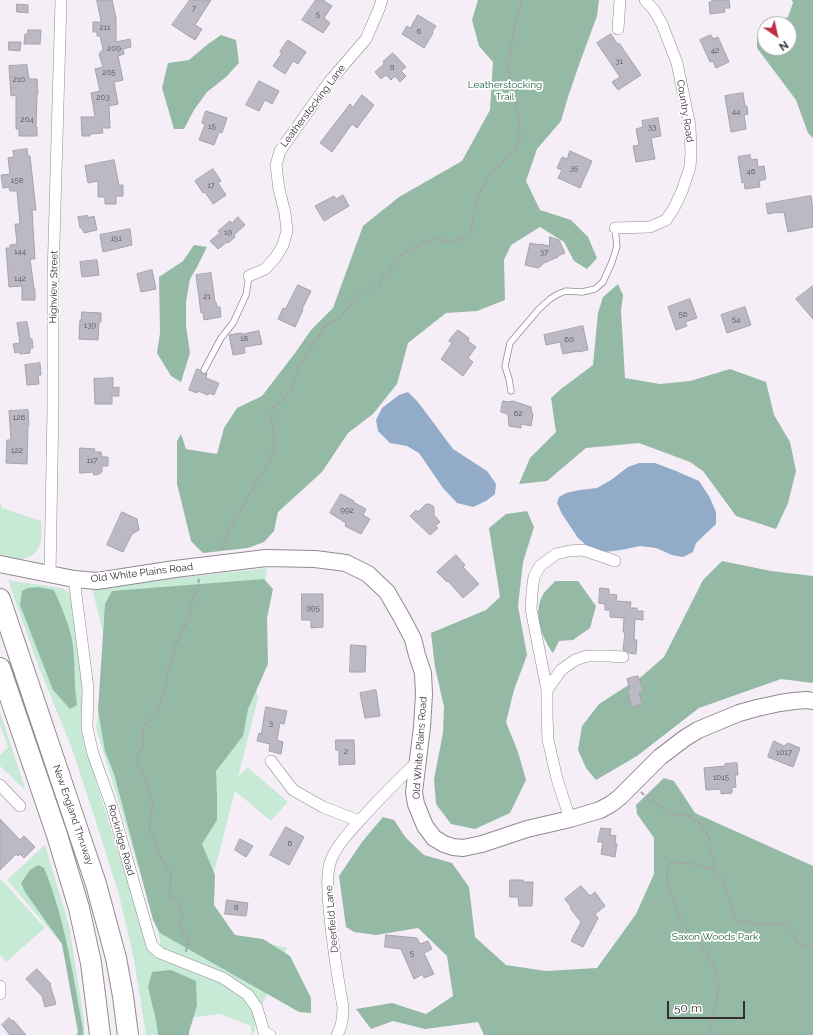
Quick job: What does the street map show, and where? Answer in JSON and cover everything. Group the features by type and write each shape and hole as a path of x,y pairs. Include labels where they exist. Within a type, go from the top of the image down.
{"highway":[{"name":"New England Thruway","path":"0,599 96,884 111,940 123,996 128,1035"},
{"path":"0,668 59,841 79,908 91,964 100,1035"},
{"path":"123,996 134,1035"}],"street":[{"name":"Highview Street","path":"50,574 53,407 53,276 61,0"},
{"name":"Leatherstocking Lane","path":"249,276 265,269 284,245 287,231 276,165 280,151 328,82 366,39 382,0"},
{"path":"618,29 620,0"},
{"name":"Country Road","path":"615,228 650,227 666,220 674,208 682,191 690,167 690,126 677,63 662,24 654,10 645,0"},
{"path":"570,819 557,779 548,740 547,690 531,609 534,577 540,566 556,554 569,551 583,550 615,561"},
{"name":"Old White Plains Road","path":"6,566 74,579 97,581 175,569 266,558 315,559 346,563 368,574 387,592 413,639 422,673 424,694 423,716 414,792 416,804 425,826 434,838 453,847 463,848 482,844 600,810 611,804 660,757 698,730 739,713 780,703 813,701"},
{"name":"Rockridge Road","path":"74,579 88,688 87,728 93,754 112,807 152,946 160,953 223,978 248,995 257,1008 265,1034"},
{"path":"547,690 561,670 575,660 587,656 623,658"},
{"path":"271,761 293,790 323,807 359,821"},
{"name":"Deerfield Lane","path":"337,1035 343,1016 343,1007 333,947 330,916 328,891 331,859 340,842 390,787 417,762"},
{"path":"0,785 20,806"},
{"path":"0,986 0,994"}],"lane":[{"path":"511,391 505,366 510,343 539,309 550,299 566,291 582,292 595,289 603,282 617,246 615,228"},
{"path":"204,370 221,338 233,323 246,295 249,276"}],"path":[{"path":"221,556 226,536 265,470 274,449 274,434 271,418 273,407 280,403 291,390 298,368 326,325 339,319 356,297 379,283 401,256 410,249 437,237 445,242 451,242 470,234 478,197 487,179 515,149 520,137 519,117 508,68 515,25 522,0"},
{"path":"187,959 186,951 188,939 180,924 183,914 181,906 170,896 171,874 160,856 156,842 149,830 153,806 151,795 136,761 142,746 142,729 156,716 166,686 168,669 172,660 175,646 184,627 190,620 192,602 197,590 200,574"},
{"path":"633,784 651,801 672,814 688,816 701,824 708,837 710,854 714,860 712,866"},
{"path":"710,1035 711,1024 718,996 719,983 707,951 683,925 667,883 666,868 670,863 700,865 704,868 709,868 712,866"},
{"path":"712,866 725,886 732,903 735,920 758,924 786,923 799,945 813,947"}],"green space":[{"name":"Leatherstocking Trail","path":"478,0 599,0 597,16 561,121 537,149 526,181 540,210 571,220 588,237 597,258 587,269 574,261 564,242 540,227 511,245 504,260 505,300 477,311 446,313 408,343 397,384 373,414 348,433 322,472 278,512 274,531 264,542 248,548 203,553 191,541 177,484 177,441 181,434 186,449 217,454 224,428 237,408 262,396 311,330 333,308 363,226 399,197 462,161 490,110 493,62 479,46 472,20"},
{"path":"792,0 813,0 813,138 808,133 796,100 763,56 797,56 797,16 788,16 793,3"},
{"path":"221,35 236,40 239,63 226,77 207,92 194,110 184,129 174,129 162,88 168,63 189,60"},
{"path":"194,245 207,247 190,279 186,302 186,326 190,353 181,382 171,376 157,353 160,333 159,277 183,261"},
{"path":"618,284 623,295 621,311 625,378 660,384 690,381 730,369 766,382 774,415 790,442 796,471 788,503 776,529 736,516 703,471 690,462 639,443 586,448 547,481 519,484 530,458 556,432 551,398 593,365 598,313 603,297"},
{"path":"0,502 2,508 41,521 42,533 40,544 34,554 29,557 17,559 0,555"},
{"path":"527,511 534,527 523,562 518,606 527,655 514,690 506,722 518,752 526,780 510,813 475,829 451,824 436,804 434,779 443,733 444,707 435,667 431,633 486,610 500,597 489,528 506,514"},
{"path":"722,561 771,571 813,576 813,683 781,679 699,708 637,756 596,780 586,768 578,750 582,726 599,704 641,677 664,657 703,580"},
{"path":"267,568 252,672 258,698 238,777 247,767 288,802 271,821 235,791 200,926 287,948 255,1022 255,1031 252,1035 251,1026 220,1014 194,1017 189,1035 146,1035 134,960 119,895 71,746 38,665 8,580 61,588 70,593 74,602 83,664 82,734 149,949 159,957 160,940 96,727 110,660 91,584 117,585"},
{"path":"264,579 273,589 267,618 268,664 248,709 243,736 216,771 217,820 202,844 215,875 214,905 235,935 263,939 290,956 311,998 311,1013 299,1012 160,933 153,920 114,774 105,751 98,710 105,604 112,591"},
{"path":"555,581 578,581 596,606 590,628 573,640 559,641 553,653 542,632 538,616 540,600"},
{"path":"38,587 54,590 70,632 73,646 77,705 70,709 53,690 20,605 22,591 28,588"},
{"path":"0,712 26,791 0,766 0,755 8,747 0,725"},
{"name":"Saxon Woods Park","path":"664,778 674,781 695,813 813,866 813,1035 484,1035 478,1022 425,1029 393,1021 371,1029 356,1009 392,1003 426,1014 453,996 447,956 418,928 376,935 354,932 346,927 339,876 362,842 383,817 394,820 406,838 424,855 452,863 469,887 475,937 506,965 546,971 597,968 636,914 654,874 654,838 637,814 636,805"},
{"path":"45,845 69,925 85,1035 76,1035 78,1032 62,944 7,880"},
{"path":"38,865 44,868 58,907 68,947 83,1035 77,1035 78,1032 62,944 25,892 21,883 30,870"},
{"path":"0,878 45,928 6,962 0,955"},
{"path":"171,970 196,981 197,1005 189,1035 158,1035 148,987 152,972"}],"water":[{"path":"408,392 418,402 453,449 487,471 496,484 495,494 486,501 473,507 457,503 443,488 419,453 407,446 390,443 378,431 376,420 382,408 399,395"},
{"path":"639,463 655,463 699,481 709,496 716,512 716,524 696,543 693,552 683,557 672,555 656,548 640,546 605,552 586,545 578,538 562,514 557,503 559,497 566,493 597,488 611,480 628,467"}],"building":[{"path":"97,0 112,0 116,18 116,42 130,39 131,47 123,49 124,54 118,56 123,80 114,82 118,104 109,106 110,128 102,128 103,133 82,136 81,117 95,117 91,93 100,91 95,69 103,67 99,54 103,49 100,36 97,36 97,32 93,32 93,22 101,22"},
{"path":"190,0 211,0 195,25 202,29 195,40 172,25"},
{"path":"316,0 323,0 332,6 324,18 330,23 323,33 302,20"},
{"path":"712,0 729,0 730,8 724,8 725,12 710,14 709,2 712,2"},
{"path":"17,4 28,5 28,13 17,12"},
{"path":"418,15 436,26 424,48 402,34 407,26 410,28"},
{"path":"28,30 41,30 40,44 24,44 25,34 28,34"},
{"path":"611,34 641,75 618,90 612,82 620,77 597,43"},
{"path":"711,35 713,39 718,37 729,62 716,68 713,61 710,62 700,40"},
{"path":"288,40 306,52 298,64 293,61 285,74 273,66 282,53 280,52"},
{"path":"9,42 21,42 20,51 9,50"},
{"path":"393,53 406,67 401,71 406,76 400,82 395,76 391,80 386,75 381,79 375,72"},
{"path":"27,65 29,79 37,79 37,136 19,136 19,129 16,129 16,95 11,96 9,66"},
{"path":"259,81 279,91 272,104 265,100 259,111 246,105"},
{"path":"743,93 748,114 744,115 746,129 731,132 725,96"},
{"path":"362,95 374,105 357,128 352,124 332,152 320,143 350,104 353,107"},
{"path":"206,111 227,118 222,133 219,132 214,145 199,140 205,124 202,123"},
{"path":"658,118 661,136 651,138 655,159 636,162 633,146 639,145 636,129 643,127 642,121"},
{"path":"27,149 28,156 30,156 36,210 32,210 35,259 30,259 35,289 35,300 22,300 22,286 9,287 6,248 10,248 10,245 17,244 15,224 20,224 17,191 10,191 9,187 3,188 1,175 10,174 8,158 14,157 13,151"},
{"path":"570,151 592,161 580,188 558,178 562,170 557,168 562,157 567,159"},
{"path":"750,155 751,160 757,159 758,167 764,166 766,179 759,181 760,187 745,189 744,182 742,183 738,157"},
{"path":"114,160 119,185 123,185 123,196 116,196 116,204 105,204 105,197 98,197 98,181 88,183 85,166"},
{"path":"213,169 221,181 218,183 226,195 213,204 195,181"},
{"path":"343,195 349,206 324,221 315,206 334,196 336,199"},
{"path":"811,196 813,227 788,232 784,212 768,214 766,204"},
{"path":"88,216 88,218 94,216 97,230 84,233 82,228 80,228 78,217"},
{"path":"238,217 245,225 234,235 235,237 218,249 210,241 220,233 218,231 230,221 232,223"},
{"path":"130,229 132,245 103,252 100,235"},
{"path":"550,237 559,240 565,253 544,263 538,268 525,265 530,243 549,246"},
{"path":"97,260 99,275 82,277 80,262"},
{"path":"152,270 156,289 141,292 137,274"},
{"path":"211,273 215,302 217,307 220,307 221,317 204,320 203,312 201,313 196,275"},
{"path":"298,285 311,291 295,327 278,319 283,308 285,309"},
{"path":"813,286 813,319 796,299"},
{"path":"690,299 697,318 685,322 687,326 676,330 668,307"},
{"path":"745,307 751,325 727,333 721,315"},
{"path":"82,312 101,313 98,340 79,339"},
{"path":"27,322 33,348 30,348 30,353 15,353 13,344 20,343 17,323"},
{"path":"583,326 588,350 563,354 560,342 546,345 544,335"},
{"path":"458,330 469,338 468,341 476,347 468,358 473,362 463,376 441,359 452,343 449,341"},
{"path":"259,331 262,344 244,347 245,353 233,355 229,335"},
{"path":"40,363 41,375 38,375 39,384 27,385 25,365"},
{"path":"197,369 200,370 202,374 207,373 206,378 219,383 214,395 209,393 208,395 198,391 197,393 189,390"},
{"path":"113,378 113,388 119,387 119,396 112,396 112,404 95,404 94,379"},
{"path":"503,401 513,401 531,407 533,414 531,426 521,424 521,428 509,426 508,414 501,412"},
{"path":"28,410 29,425 27,464 6,463 7,440 11,440 9,411"},
{"path":"80,448 95,449 94,452 101,452 102,457 108,457 108,466 102,466 102,472 99,474 94,475 93,472 80,473"},
{"path":"341,494 366,509 363,515 370,519 361,534 345,526 346,523 330,513"},
{"path":"429,504 433,506 434,515 440,522 435,526 438,528 430,535 410,516 416,510 418,512 425,505"},
{"path":"122,512 137,519 139,530 132,534 123,552 107,545"},
{"path":"456,555 465,565 463,567 479,584 463,598 448,581 447,582 437,572"},
{"path":"600,588 609,589 609,594 617,595 616,601 631,602 630,608 637,608 637,611 643,611 643,620 635,619 634,640 637,640 636,654 623,650 625,632 623,632 624,618 610,617 610,610 605,610 605,604 599,603"},
{"path":"302,594 323,594 323,627 311,628 311,620 302,620"},
{"path":"351,645 366,646 365,672 350,672"},
{"path":"638,676 643,690 639,692 642,704 632,707 627,691 630,689 627,679"},
{"path":"376,690 380,716 365,718 360,693"},
{"path":"266,707 287,711 284,724 280,723 277,740 283,742 281,754 269,751 270,744 257,741 259,733 261,734"},
{"path":"336,740 354,740 355,764 339,765 339,750 336,750"},
{"path":"774,741 784,746 788,743 800,748 793,767 768,757"},
{"path":"737,763 738,775 735,775 736,787 732,788 732,793 721,794 721,789 706,790 704,768"},
{"path":"0,819 20,840 24,836 35,847 24,858 20,854 18,856 16,854 0,870"},
{"path":"286,827 304,837 289,865 270,855"},
{"path":"601,828 611,829 610,835 616,836 615,843 617,844 615,857 601,854 603,842 598,842"},
{"path":"240,839 253,846 246,857 235,850"},
{"path":"510,880 533,882 532,906 519,906 518,897 510,897"},
{"path":"581,886 590,896 595,892 605,906 595,914 598,918 583,947 571,941 581,922 565,899"},
{"path":"227,900 248,903 246,916 225,914"},
{"path":"386,935 417,938 420,944 428,941 432,949 424,953 434,974 424,978 423,974 414,979 401,949 385,947"},
{"path":"37,969 51,984 50,985 56,1004 45,1007 42,996 26,979"},
{"path":"9,1018 12,1021 13,1020 26,1035 10,1035 2,1025"}]}
